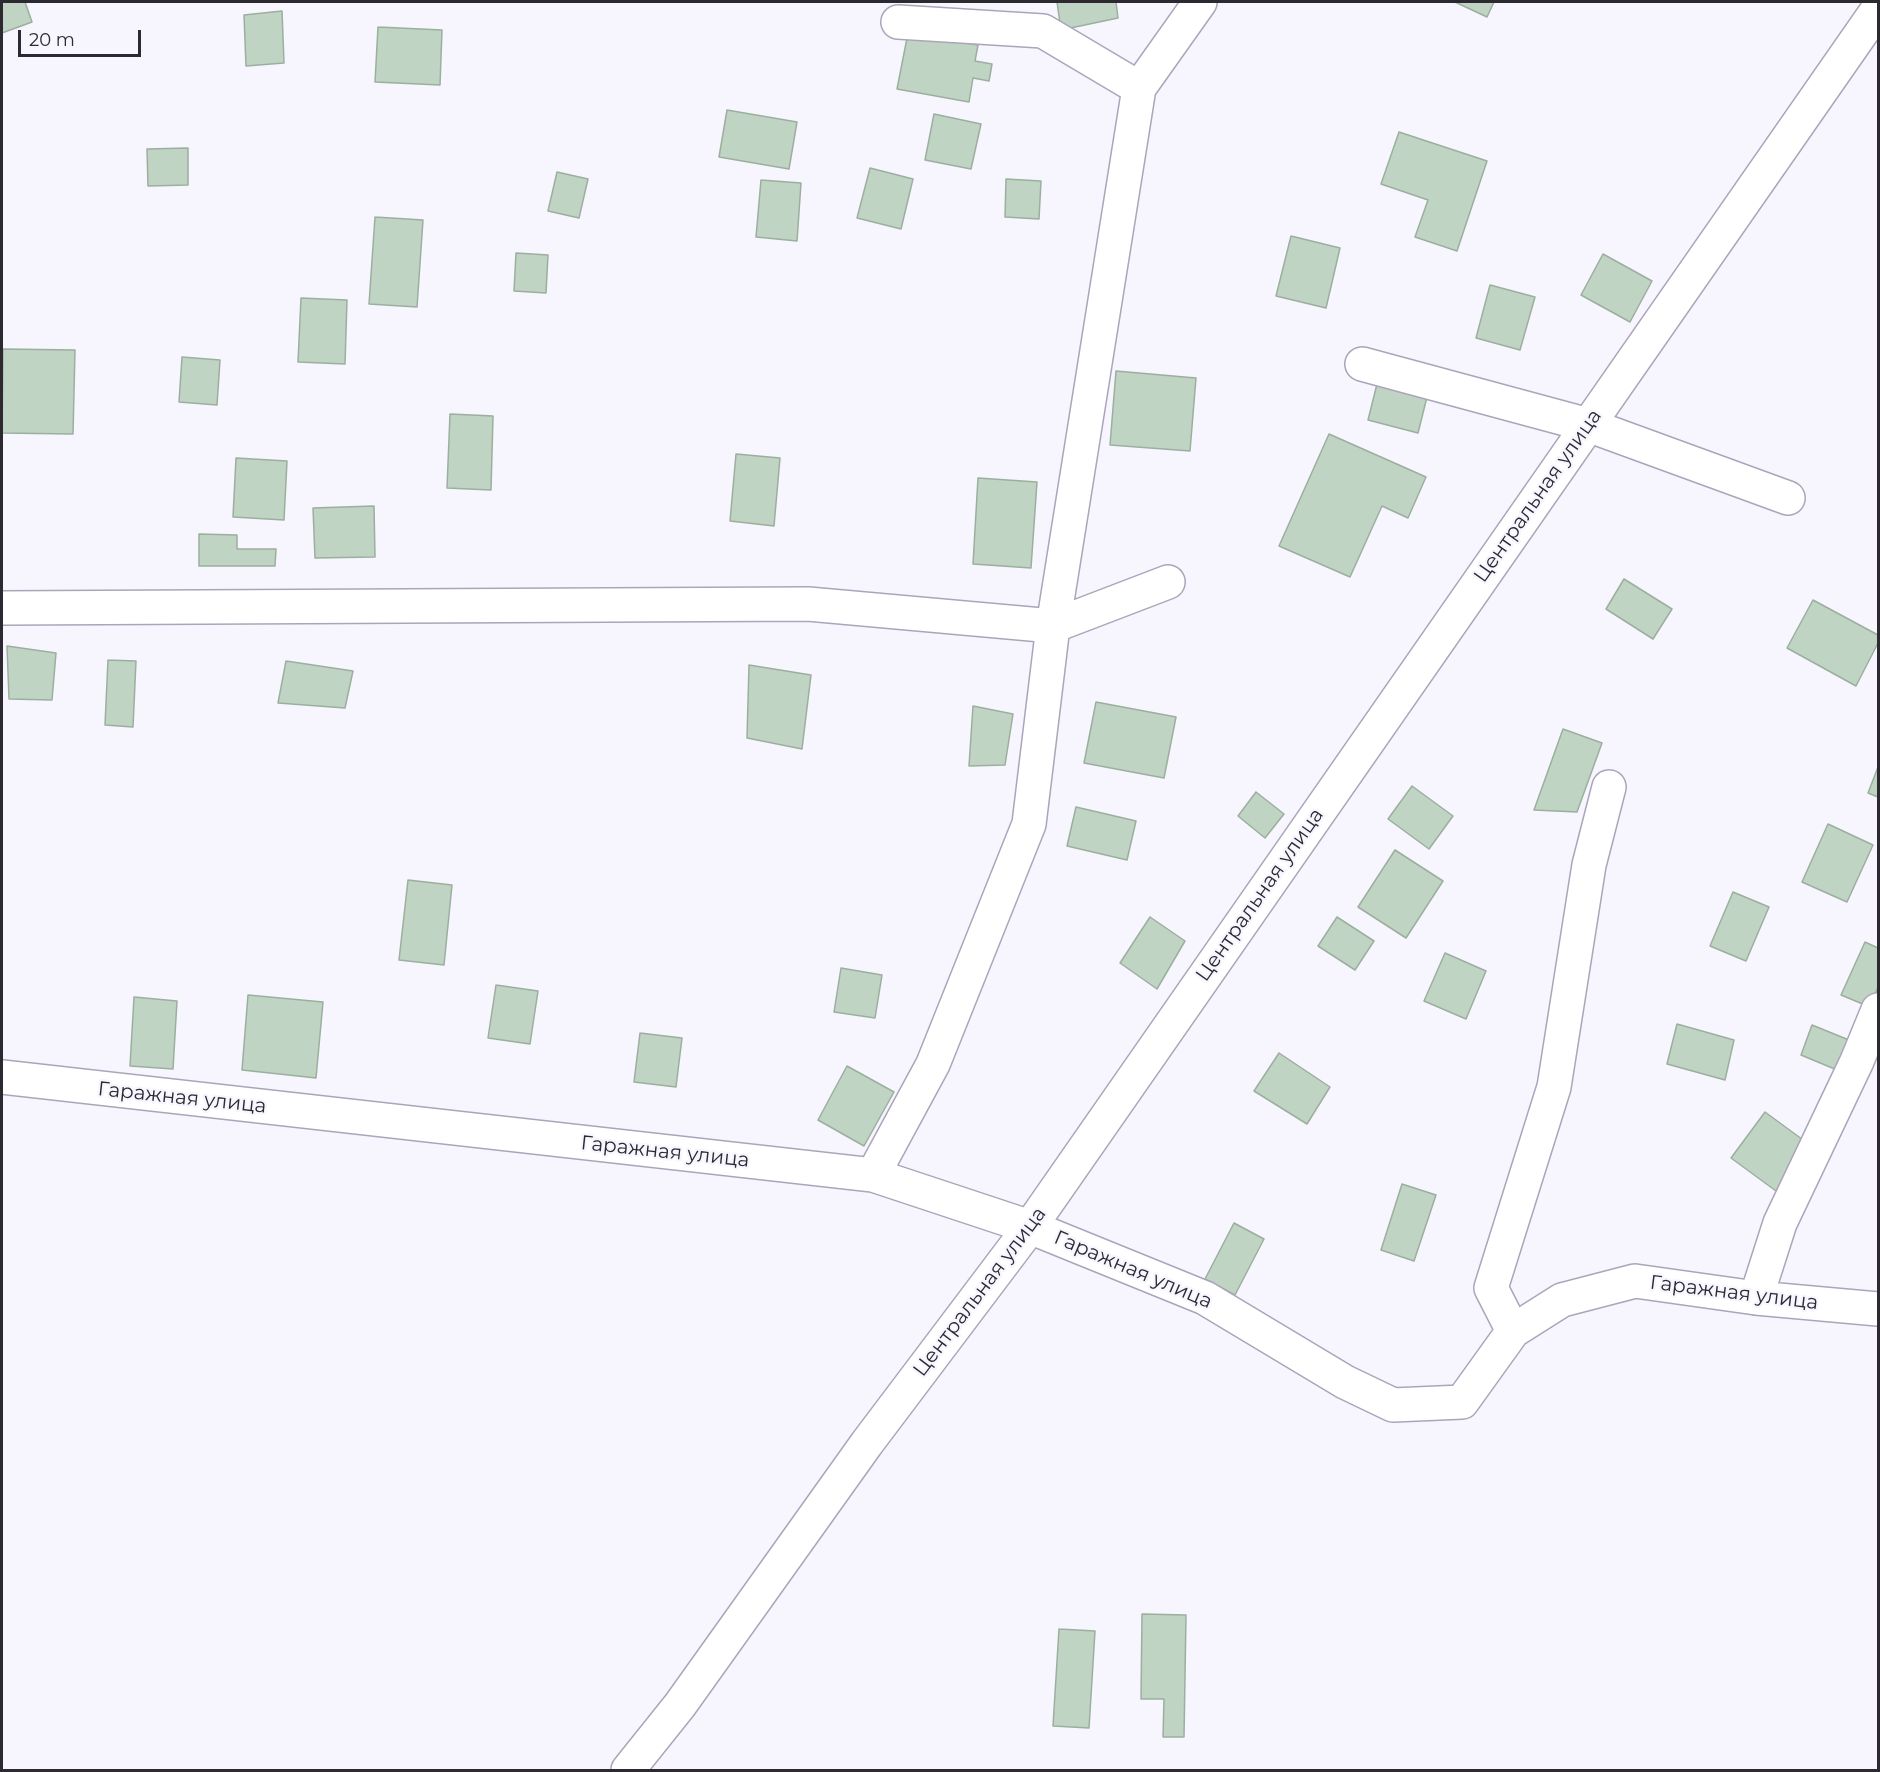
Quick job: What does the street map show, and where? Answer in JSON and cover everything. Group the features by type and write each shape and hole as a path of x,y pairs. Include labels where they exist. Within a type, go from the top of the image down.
{"street":[{"path":"873,1175 933,1064 1029,824 1053,626 1138,87 1200,2"},
{"name":"Центральная улица","path":"628,1770 680,1705 867,1443 1030,1227 1878,9"},
{"path":"898,22 1043,31 1138,87"},
{"path":"1362,364 1588,425 1788,498"},
{"path":"2,608 808,604 1053,626 1168,582"},
{"path":"1513,1331 1491,1288 1554,1087 1589,865 1609,787"},
{"path":"1756,1298 1780,1223 1857,1061 1878,1010"},
{"name":"Гаражная улица","path":"2,1077 873,1175 1030,1227 1205,1298 1345,1382 1393,1405 1462,1402 1513,1331 1562,1300 1635,1281 1756,1298 1878,1309"}],"building":[{"path":"2,2 25,2 32,22 2,33"},
{"path":"1057,2 1116,2 1118,18 1061,30"},
{"path":"1455,2 1494,2 1487,17"},
{"path":"282,11 284,63 246,66 244,15"},
{"path":"378,27 442,30 440,85 375,82"},
{"path":"908,33 978,45 975,61 992,64 989,81 973,78 969,102 897,89"},
{"path":"727,110 797,122 789,169 719,157"},
{"path":"934,114 981,124 971,169 925,160"},
{"path":"1399,132 1487,161 1457,251 1415,237 1428,200 1381,184"},
{"path":"188,148 188,185 148,186 147,149"},
{"path":"870,168 913,179 901,229 857,218"},
{"path":"557,172 588,179 579,218 548,211"},
{"path":"1006,179 1041,181 1039,219 1005,217"},
{"path":"761,180 801,183 797,241 756,237"},
{"path":"375,217 423,220 417,307 369,304"},
{"path":"1291,236 1340,248 1326,308 1276,296"},
{"path":"516,253 548,255 546,293 514,291"},
{"path":"1603,254 1652,281 1630,322 1581,295"},
{"path":"1490,285 1535,297 1520,350 1476,338"},
{"path":"301,298 347,300 345,364 298,362"},
{"path":"3,349 75,350 73,434 2,433"},
{"path":"182,357 220,360 217,405 179,402"},
{"path":"1116,371 1196,378 1190,451 1110,445"},
{"path":"1378,380 1428,393 1418,433 1368,420"},
{"path":"450,414 493,416 491,490 447,488"},
{"path":"1329,434 1426,477 1408,518 1382,506 1350,577 1279,546"},
{"path":"736,454 780,458 774,526 730,521"},
{"path":"236,458 287,461 284,520 233,517"},
{"path":"978,478 1037,482 1031,568 973,564"},
{"path":"374,506 375,557 315,558 313,508"},
{"path":"199,534 237,535 237,549 276,549 275,566 199,566"},
{"path":"1624,579 1672,609 1653,639 1606,609"},
{"path":"1813,600 1878,635 1878,643 1856,686 1787,648"},
{"path":"7,646 56,653 52,700 9,699"},
{"path":"108,660 136,661 133,727 105,725"},
{"path":"286,661 353,671 345,708 278,703"},
{"path":"749,665 811,675 802,749 747,738"},
{"path":"1096,702 1176,717 1164,778 1084,763"},
{"path":"973,706 1013,714 1005,765 969,766"},
{"path":"1563,729 1602,743 1577,812 1534,810"},
{"path":"1878,767 1878,797 1868,793"},
{"path":"1412,786 1453,816 1429,849 1388,819"},
{"path":"1256,792 1284,814 1265,838 1238,816"},
{"path":"1076,807 1136,821 1127,860 1067,846"},
{"path":"1828,824 1873,845 1847,902 1802,882"},
{"path":"1395,850 1443,881 1406,938 1358,907"},
{"path":"408,880 452,885 444,965 399,960"},
{"path":"1733,892 1769,907 1746,961 1710,946"},
{"path":"1150,917 1185,941 1157,989 1120,963"},
{"path":"1337,917 1374,941 1355,970 1318,946"},
{"path":"1865,942 1878,948 1878,987 1870,1007 1841,995"},
{"path":"1445,953 1486,971 1466,1019 1424,1001"},
{"path":"841,968 882,975 875,1018 834,1012"},
{"path":"496,985 538,991 530,1044 488,1038"},
{"path":"248,995 323,1002 316,1078 242,1070"},
{"path":"134,997 177,1001 173,1069 130,1066"},
{"path":"1677,1024 1734,1040 1725,1080 1667,1064"},
{"path":"1812,1025 1849,1040 1837,1070 1801,1055"},
{"path":"640,1033 682,1038 676,1087 634,1082"},
{"path":"1279,1053 1330,1087 1307,1124 1254,1091"},
{"path":"847,1066 894,1092 864,1146 818,1120"},
{"path":"1765,1112 1810,1145 1776,1191 1731,1158"},
{"path":"1402,1184 1436,1195 1414,1261 1381,1250"},
{"path":"1234,1223 1264,1239 1235,1295 1205,1279"},
{"path":"1142,1614 1186,1615 1184,1737 1163,1737 1164,1699 1141,1699"},
{"path":"1059,1629 1095,1631 1089,1728 1053,1726"}]}
